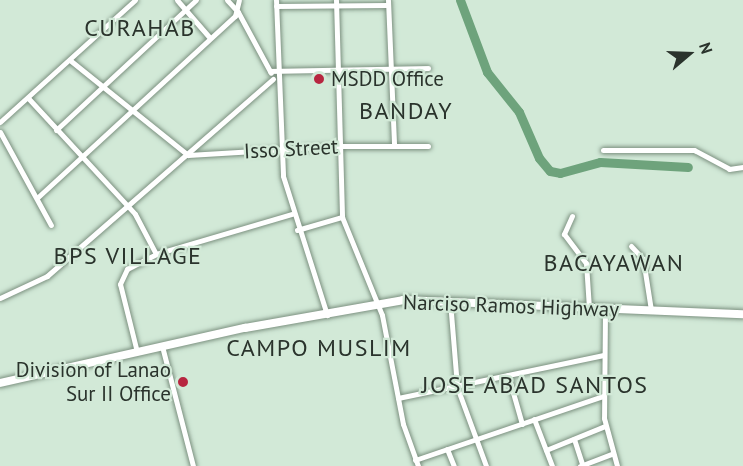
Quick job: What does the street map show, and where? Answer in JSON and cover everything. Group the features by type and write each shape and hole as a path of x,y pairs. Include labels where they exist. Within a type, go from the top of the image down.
{"highway":[{"name":"Narciso Ramos Highway","path":"0,383 162,346 378,304 450,301 743,314"}],"street":[{"path":"0,122 29,99 135,0"},
{"path":"177,0 210,38"},
{"path":"56,130 196,0"},
{"path":"227,0 238,12 273,71 277,87 281,149 292,214 327,315"},
{"path":"38,197 238,12 239,0"},
{"path":"277,87 273,78 276,3 388,3 394,146"},
{"path":"336,3 338,146 342,217 378,304 398,398 418,466"},
{"path":"71,61 188,155"},
{"path":"273,71 429,68"},
{"path":"0,298 47,276 188,155 273,78"},
{"path":"29,99 81,159 139,219 156,254"},
{"path":"0,132 38,197 51,225"},
{"name":"Isso Street","path":"188,155 338,146 428,146"},
{"path":"603,150 694,150 729,169 743,167"},
{"path":"137,352 120,279 133,264 156,254 292,214"},
{"path":"572,216 564,234 586,262 589,308"},
{"path":"297,230 342,217"},
{"path":"631,246 644,263 651,310"},
{"path":"450,301 457,387 486,466"},
{"path":"605,309 604,426 616,466"},
{"path":"162,346 193,466"},
{"path":"398,398 604,355"},
{"path":"508,375 522,424"},
{"path":"415,460 603,396"},
{"path":"534,419 552,466"},
{"path":"546,450 604,426"},
{"path":"574,439 582,466 612,454"},
{"path":"447,449 454,466"}],"waterway":[{"path":"460,0 487,72 519,112 539,158 550,171 560,173 600,162 688,167"}],"place":[{"name":"MSDD Office","path":"319,79"},
{"name":"Division of Lanao Sur II Office","path":"183,382"}],"district":[{"name":"CURAHAB","path":"140,28"},
{"name":"BANDAY","path":"406,111"},
{"name":"BPS VILLAGE","path":"128,256"},
{"name":"BACAYAWAN","path":"614,263"},
{"name":"CAMPO MUSLIM","path":"319,348"},
{"name":"JOSE ABAD SANTOS","path":"535,385"}]}
